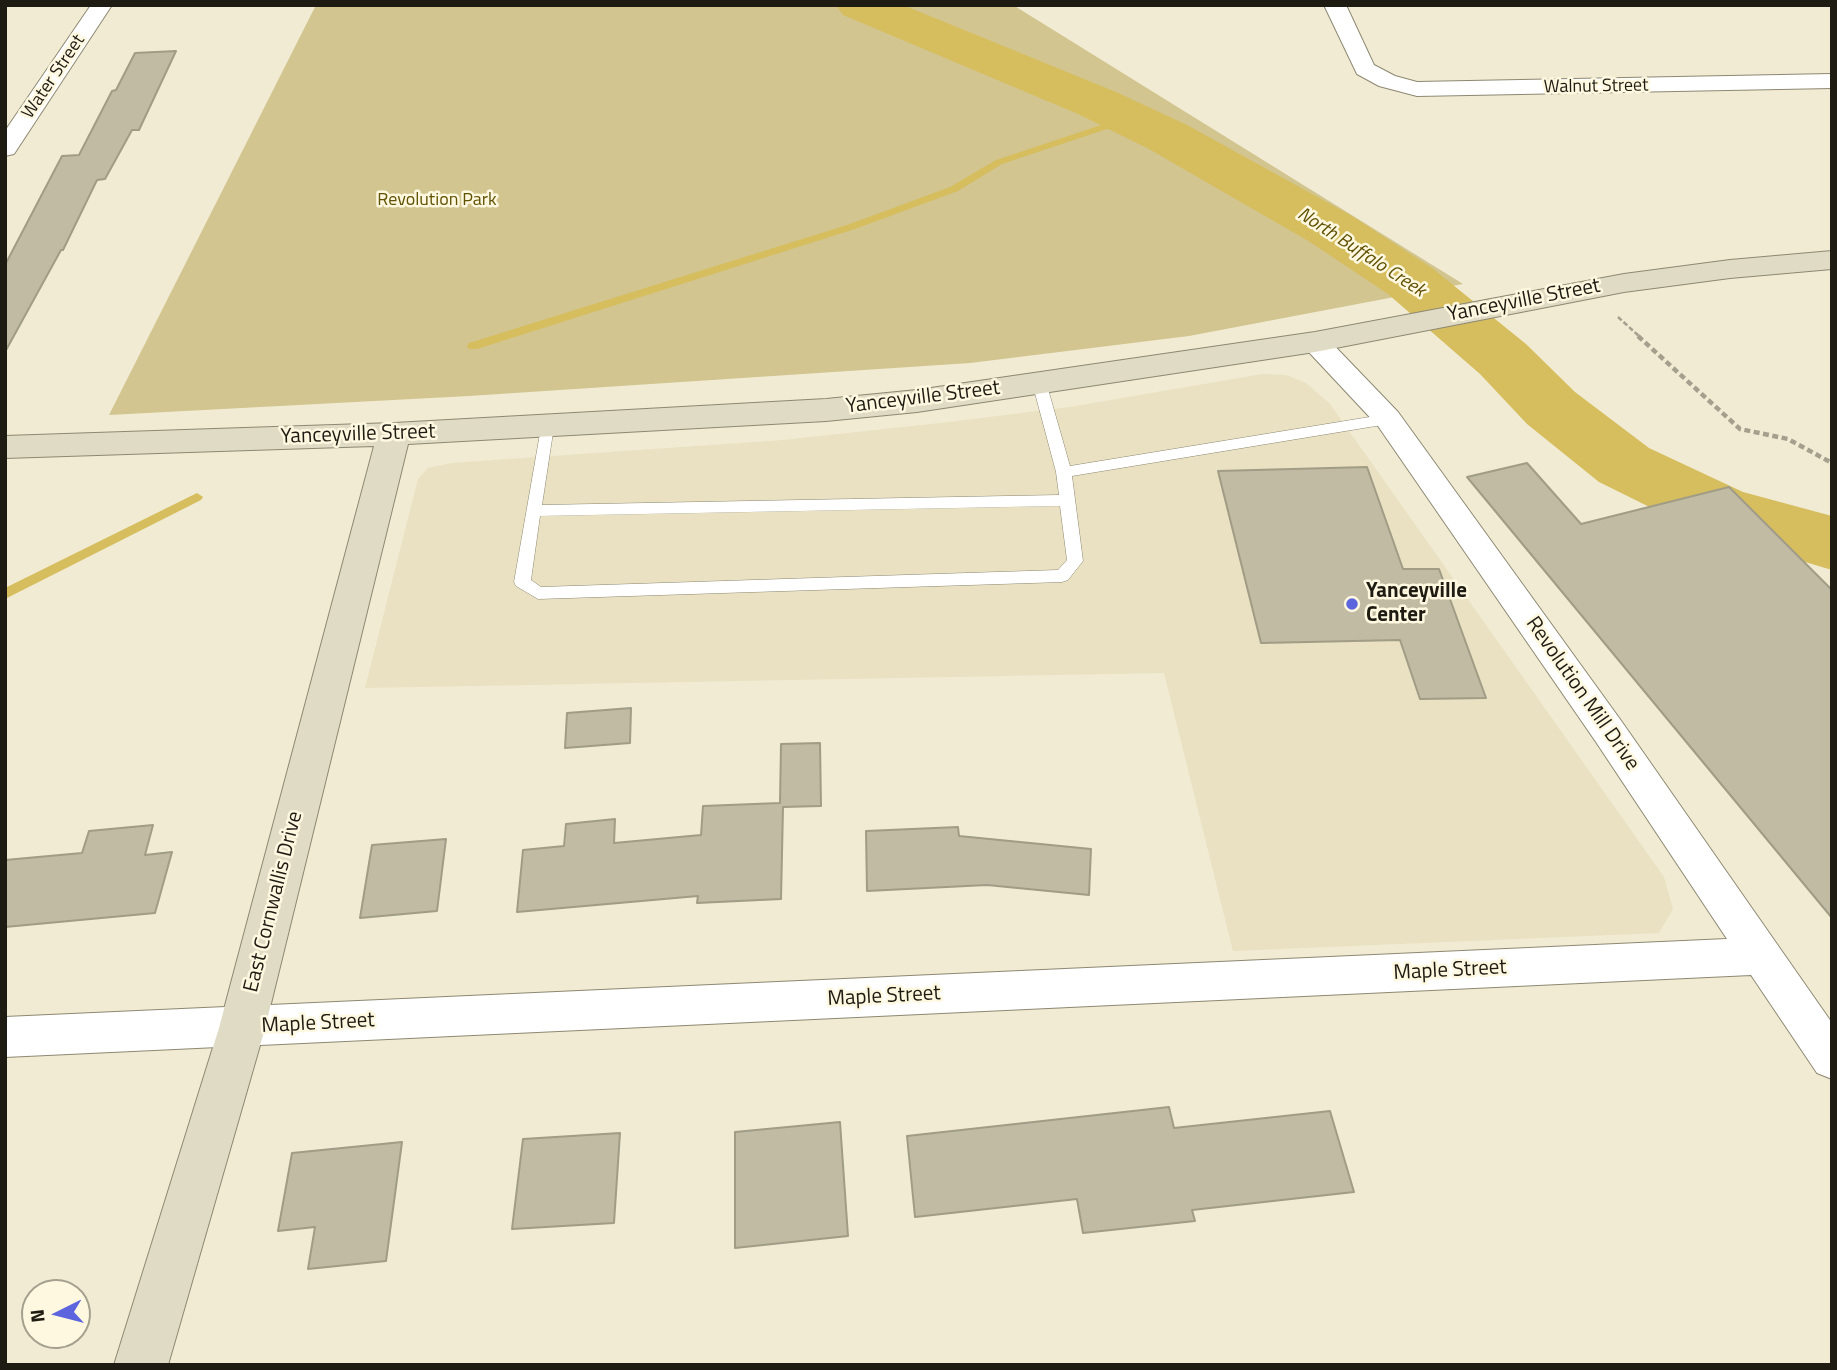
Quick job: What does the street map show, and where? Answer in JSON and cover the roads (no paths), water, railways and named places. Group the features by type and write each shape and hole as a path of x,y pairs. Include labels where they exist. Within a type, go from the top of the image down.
{"main road":[{"name":"Yanceyville Street","path":"5,447 394,435 826,410 917,401 1315,342 1538,298 1665,277 1832,260"},
{"name":"East Cornwallis Drive","path":"141,1365 242,1028 394,435"}],"street":[{"name":"Water Street","path":"5,149 102,5"},
{"name":"Walnut Street","path":"1335,5 1365,69 1387,81 1417,89 1832,81"},
{"name":"Revolution Mill Drive","path":"1315,342 1388,419 1609,732 1832,1059"},
{"name":"Maple Street","path":"5,1037 1762,956"}],"lane":[{"path":"547,426 522,582 538,593 1062,576 1075,561 1064,472 1040,382"},
{"path":"1064,472 1388,419"},
{"path":"534,511 1068,500"}],"waterway":[{"name":"North Buffalo Creek","path":"860,5 1097,103 1168,137 1331,229 1410,281 1503,359 1551,408 1624,465 1720,511 1832,543"},
{"path":"473,346 851,227 954,189 999,162 1128,119"},
{"path":"5,594 197,497"}],"place":[{"name":"Yanceyville Center","path":"1352,604"}],"park label":[{"name":"Revolution Park","path":"437,201"}]}
